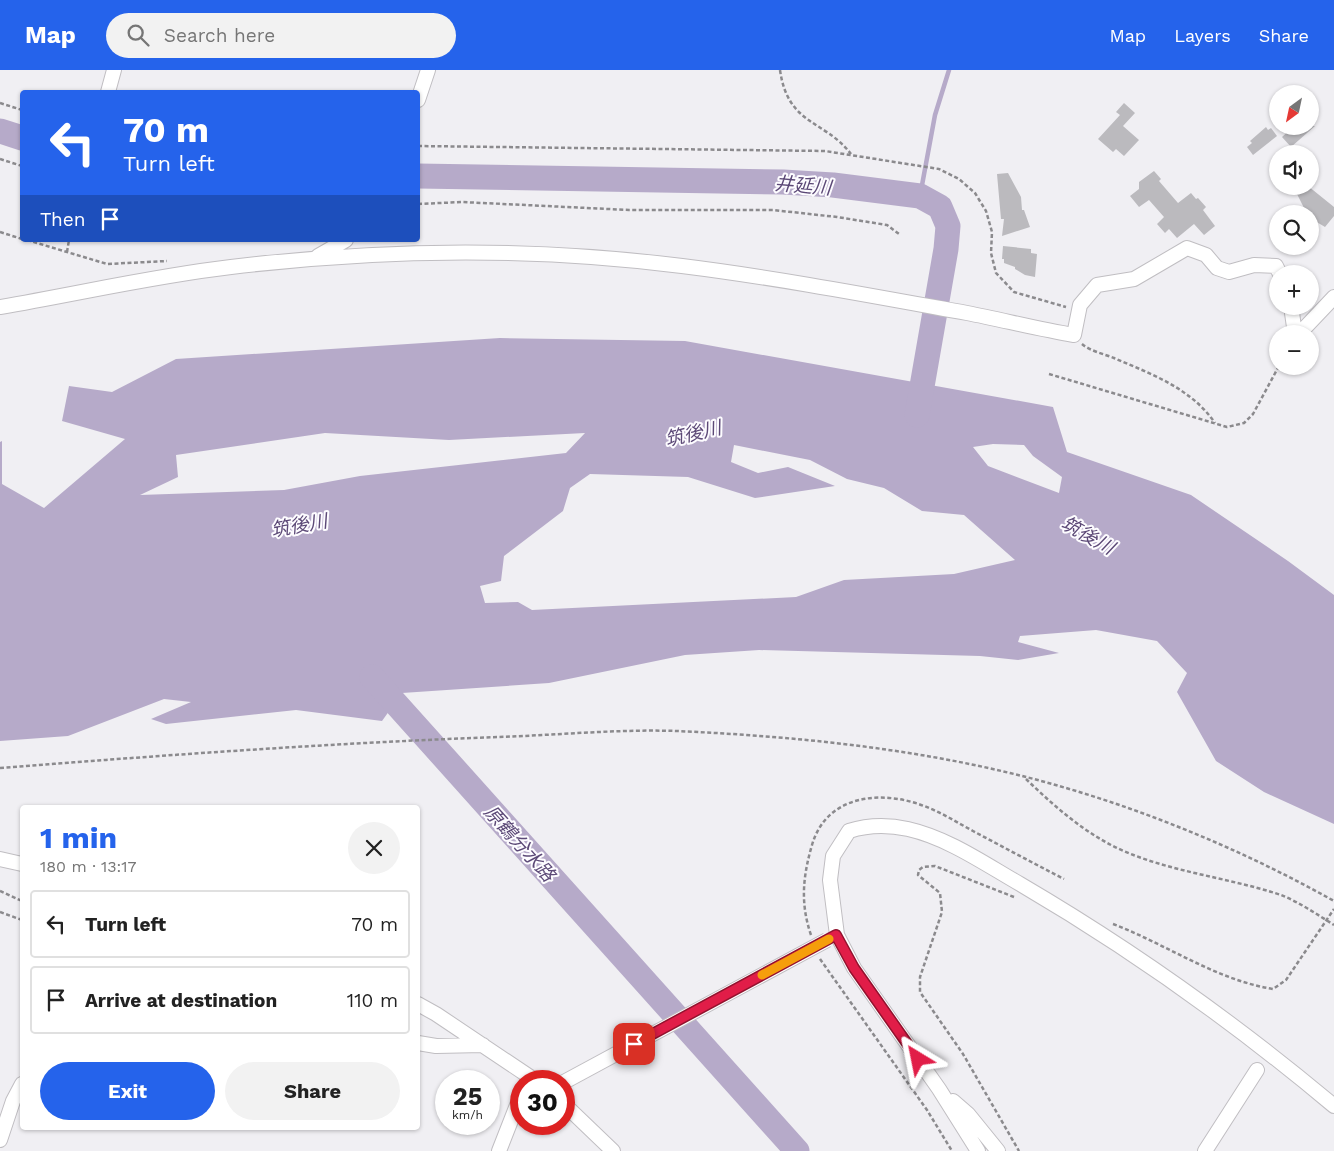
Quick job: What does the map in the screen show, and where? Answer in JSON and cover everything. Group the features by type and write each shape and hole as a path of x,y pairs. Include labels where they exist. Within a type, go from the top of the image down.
{"street":[{"path":"109,90 114,70"},
{"path":"420,94 428,70"},
{"path":"315,258 343,242"},
{"path":"0,308 164,276 315,258 428,254 539,254 681,265 790,282 1074,335 1080,305 1097,285 1134,279 1187,248 1206,255 1216,268 1229,272 1254,265 1269,266"},
{"path":"1308,325 1334,298"},
{"path":"978,1151 939,1089 854,968 825,938 833,856 849,831 864,826 882,826 908,829 942,841 1109,938 1214,1010 1334,1106"},
{"path":"0,859 20,864"},
{"path":"575,1076 825,938"},
{"path":"420,1005 483,1045 518,1070"},
{"path":"420,1043 436,1046 483,1045"},
{"path":"1205,1151 1257,1070"},
{"path":"0,1140 13,1101 20,1088"},
{"path":"939,1089 968,1114 998,1151"},
{"path":"575,1115 613,1151"},
{"path":"499,1151 510,1123"}],"path":[{"path":"780,70 782,85 798,112 813,125 842,143 852,155"},
{"path":"0,103 20,109"},
{"path":"420,146 708,148 826,151 940,169 959,179 975,193 986,211 992,232 991,253 996,273 1014,292 1079,311"},
{"path":"0,159 20,165"},
{"path":"420,204 462,202 629,210 773,210 887,225 899,234"},
{"path":"0,232 20,238"},
{"path":"34,242 107,264 168,261"},
{"path":"67,252 69,242"},
{"path":"1074,335 1084,346 1160,378 1179,389 1208,412 1216,424"},
{"path":"1049,374 1228,428 1244,423 1253,414 1274,375"},
{"path":"0,768 345,742 675,731 829,743 914,755 1025,778 1096,798 1176,827 1276,869 1334,902"},
{"path":"1025,778 1081,827 1117,848 1161,863 1282,896 1334,925"},
{"path":"825,938 804,902 804,874 814,840 824,818 847,802 870,798 896,800 928,807 1064,879"},
{"path":"1017,898 935,866 923,867 919,870 918,875 921,879 940,893 942,912 920,977 920,992 964,1054 1019,1151"},
{"path":"0,891 20,900"},
{"path":"1111,924 1137,933 1185,958 1256,986 1273,989 1286,980 1334,909"},
{"path":"0,912 20,919"},
{"path":"819,957 927,1110 952,1151"}],"water":[{"name":"筑後川","path":"500,338 685,341 1053,407 1067,452 1191,495 1288,561 1334,595 1334,824 1264,792 1216,761 1177,692 1187,673 1157,641 1096,630 1020,636 1018,642 1059,653 1018,660 980,656 759,650 685,655 549,683 402,693 382,721 296,710 166,724 151,719 191,702 164,699 68,736 0,741 0,442 2,441 2,484 44,508 125,439 62,421 69,386 112,392 176,359","holes":["325,433 449,440 585,433 566,453 360,476 284,490 140,495 178,477 176,455","993,444 1024,445 1033,456 1062,477 1059,493 988,466 973,447","734,445 810,460 847,479 884,488 922,511 964,515 1015,560 954,574 844,580 796,597 532,610 518,602 485,603 480,586 501,581 504,556 563,511 570,488 590,474 688,477 755,498 835,486 788,467 758,473 731,462"]}],"building":[{"path":"1124,103 1135,113 1123,126 1139,140 1124,156 1116,149 1113,152 1098,139 1120,115 1116,112"},
{"path":"1266,127 1269,129 1269,135 1277,136 1253,155 1247,147 1252,143 1250,141"},
{"path":"1284,135 1305,135 1293,145 1289,145 1282,137"},
{"path":"1154,171 1161,179 1159,181 1178,203 1191,193 1196,199 1198,198 1206,207 1203,210 1215,226 1204,235 1194,224 1177,238 1169,229 1165,233 1157,224 1164,217 1149,200 1139,207 1130,196 1139,189 1139,182"},
{"path":"1008,173 1021,197 1022,210 1024,210 1030,227 1002,236 1004,219 1001,219 997,174"},
{"path":"1298,195 1319,195 1334,207 1334,216 1325,227 1319,223 1319,205 1302,205"},
{"path":"1003,246 1031,249 1031,253 1037,254 1035,277 1025,275 1015,269 1015,267 1004,263 1004,259 1002,259"}],"waterway":[{"path":"920,196 935,115 949,70"},
{"name":"井延川","path":"0,131 20,137"},
{"name":"井延川","path":"420,176 783,182 833,185 920,196 940,207 948,226 946,249 917,415"},
{"name":"原鶴分水路","path":"372,677 797,1151"}],"slow traffic":[{"path":"762,975 829,939"}],"route":[{"path":"634,1044 836,935 854,968 918,1059"}]}
